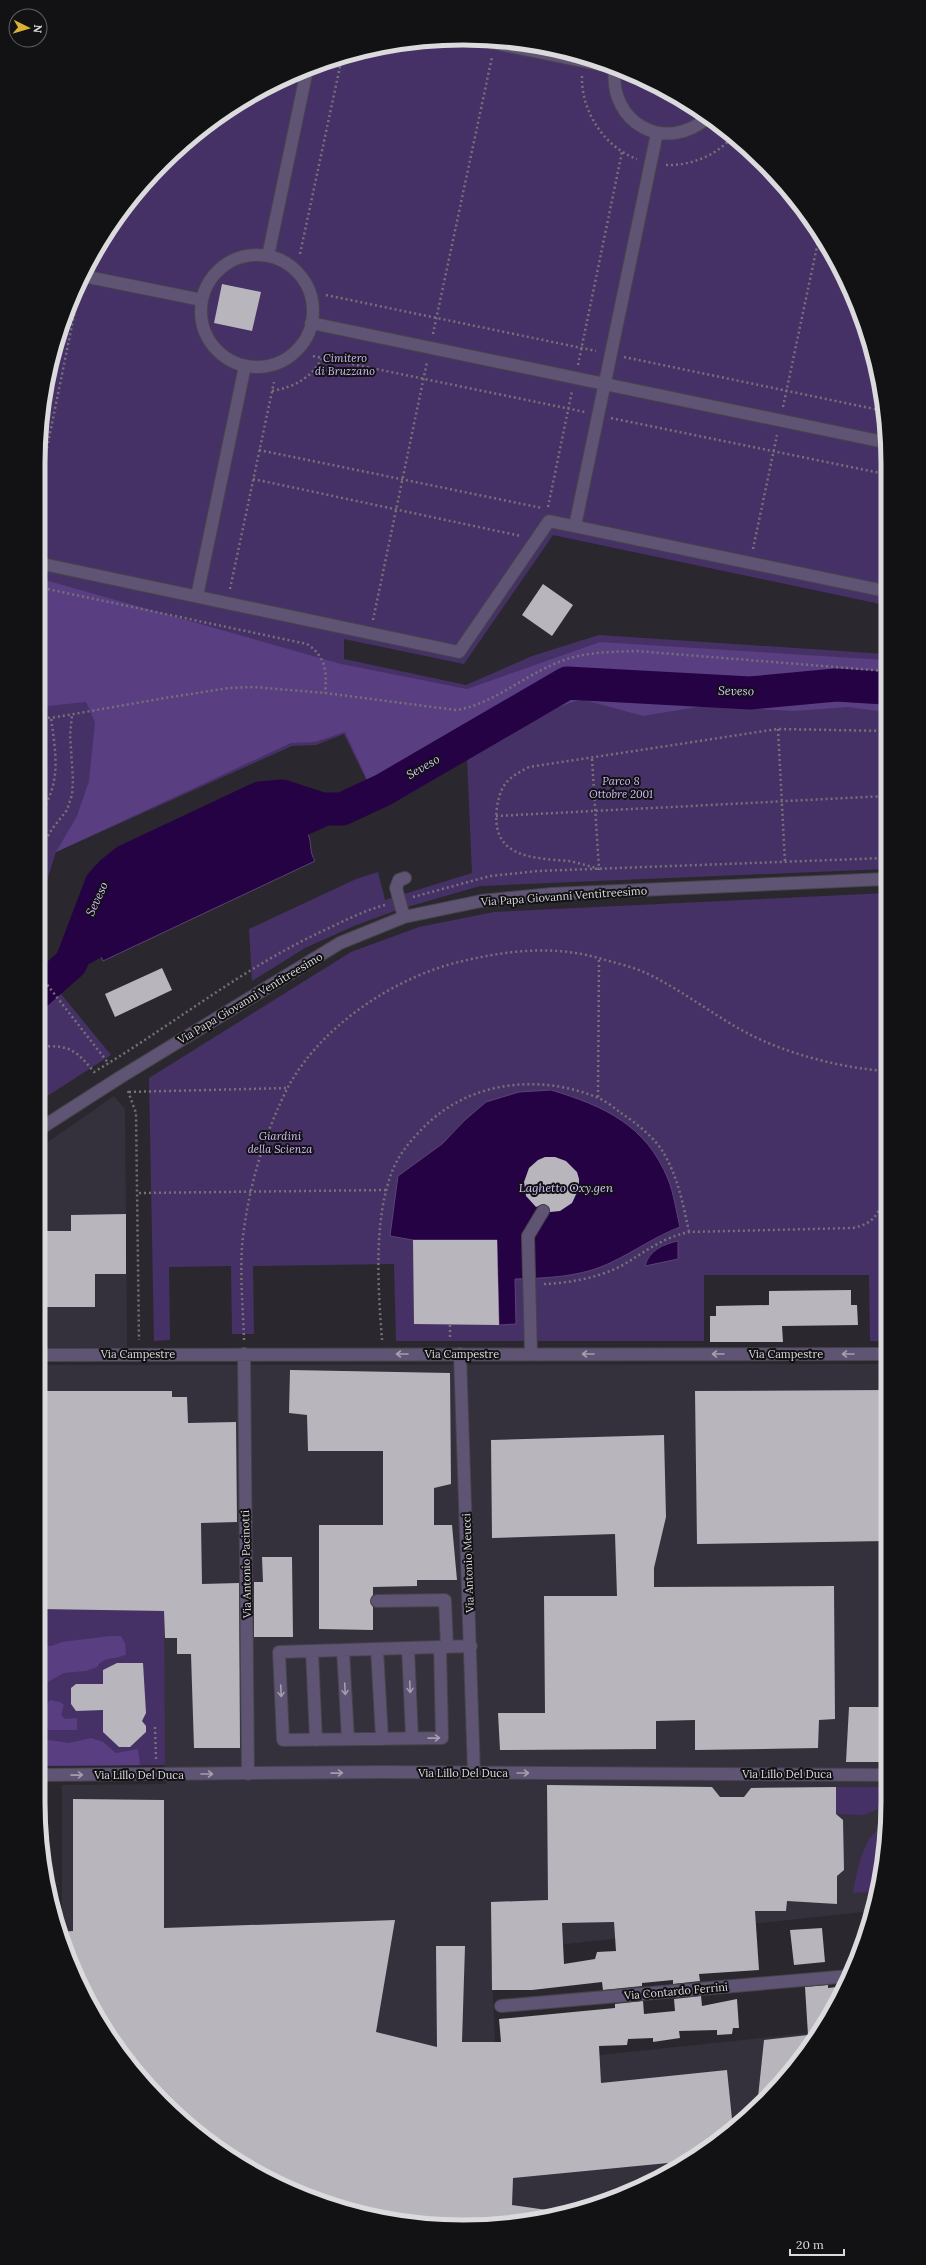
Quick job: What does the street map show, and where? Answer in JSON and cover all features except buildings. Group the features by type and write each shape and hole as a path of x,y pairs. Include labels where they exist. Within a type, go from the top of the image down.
{"street":[{"path":"615,74 615,89 623,109 638,124 658,133 668,134 684,132 699,125 703,121"},
{"path":"268,256 306,76"},
{"path":"575,526 658,133"},
{"path":"249,256 268,256 291,267 303,281 311,298 311,323 307,335 292,354 270,366 245,366 223,356 207,336 203,325 202,300 212,277 231,261 249,256"},
{"path":"89,277 202,300"},
{"path":"311,323 880,441"},
{"path":"197,596 245,366"},
{"path":"45,564 459,652 549,521 881,590"},
{"path":"404,917 396,888 399,880 406,878"},
{"name":"Via Papa Giovanni Ventitreesimo","path":"45,1126 119,1078 340,942 404,917 481,901 552,894 881,879"},
{"path":"531,1354 528,1236 543,1211"},
{"name":"Via Antonio Pacinotti","path":"244,1354 248,1774"},
{"name":"Via Antonio Meucci","path":"460,1354 471,1646 474,1773"},
{"name":"Via Campestre","path":"45,1355 881,1354"},
{"path":"377,1601 445,1600 444,1647 442,1738 283,1740 279,1652 444,1647 471,1646"},
{"path":"408,1648 412,1738"},
{"path":"377,1649 382,1739"},
{"path":"343,1650 348,1739"},
{"path":"312,1651 316,1740"},
{"name":"Via Lillo Del Duca","path":"45,1775 474,1773 881,1775"},
{"name":"Via Contardo Ferrini","path":"501,2006 843,1977"}],"path":[{"path":"300,254 341,63"},
{"path":"260,450 548,509 622,152"},
{"path":"750,563 818,242"},
{"path":"45,457 77,303"},
{"path":"272,391 287,388 302,381 314,370 323,357"},
{"path":"227,602 274,382"},
{"path":"253,479 537,539"},
{"path":"45,588 307,644 316,650 325,666 327,676 325,693"},
{"path":"45,718 72,715 229,688 279,688 447,710 464,709 474,706 553,664 582,654 604,652 636,651 881,671"},
{"path":"45,842 66,810 72,795 73,780 70,735 72,715"},
{"path":"45,807 53,789 56,773 51,718"},
{"path":"778,730 785,862"},
{"path":"592,759 599,868 572,862 531,858 512,851 498,834 496,816 499,794 510,777 529,767 592,759 778,730 881,731"},
{"path":"496,816 881,796"},
{"path":"244,1354 242,1246 258,1163 288,1088 309,1058 334,1030 360,1007 402,981 446,964 500,952 555,950 600,958 645,973 748,1034 807,1056 858,1069 881,1071"},
{"path":"598,1097 600,958"},
{"path":"45,982 129,1092 136,1113 140,1354"},
{"path":"45,1047 64,1047 78,1053 94,1072"},
{"path":"383,1354 379,1264 380,1234 387,1190 393,1168 410,1141 433,1117 460,1099 492,1087 530,1083 562,1086 598,1097 635,1122 663,1152 680,1190 688,1232"},
{"path":"129,1092 288,1088"},
{"path":"138,1193 387,1190"},
{"path":"529,1282 589,1278 619,1267 671,1236 688,1232 853,1228 868,1224 878,1214 881,1207"},
{"path":"155,1727 156,1765"}],"shaded area":[{"path":"45,580 341,664 467,689 600,642 881,660 881,711 848,707 794,711 704,706 643,716 581,699 551,710 471,756 378,803 345,732 315,742 291,743 56,852 77,816 89,781 95,722 86,702 45,706"},
{"path":"114,1096 125,1109 127,1348 45,1348 45,1144"},
{"path":"881,1364 881,1802 877,1857 867,1912 491,1952 496,2066 812,2033 795,2056 759,2098 717,2134 695,2150 648,2177 623,2188 571,2206 545,2212 490,2219 463,2220 436,2219 381,2212 329,2198 303,2188 278,2177 231,2150 209,2134 167,2098 131,2056 101,2011 77,1962 62,1920 62,1785 166,1784 165,1765 45,1766 45,1365"},
{"path":"121,1636 125,1643 126,1654 107,1659 100,1663 97,1667 86,1671 64,1673 46,1683 45,1689 45,1646 51,1646 62,1642"},
{"path":"50,1700 60,1702 64,1705 61,1715 65,1719 77,1718 77,1730 49,1730 45,1726 45,1707"},
{"path":"91,1738 103,1742 116,1753 138,1749 140,1765 45,1766 45,1742 49,1740 69,1743"}],"green space":[{"name":"Cimitero di Bruzzano","path":"463,45 490,46 545,53 597,67 623,77 648,88 695,115 717,131 759,167 795,209 825,254 849,303 867,355 873,381 880,436 881,604 553,535 464,664 344,639 344,659 466,685 532,656 599,635 881,654 881,869 480,886 397,910 354,926 305,948 252,981 249,929 356,879 378,872 385,900 472,873 467,757 377,802 344,734 316,745 292,746 56,852 45,887 45,463 46,436 53,381 67,329 88,278 115,231 131,209 167,167 209,131 231,115 278,88 303,77 355,59 381,53 436,46"},
{"name":"Giardini della Scienza","path":"881,893 881,1341 870,1341 869,1275 704,1275 704,1341 396,1341 394,1264 253,1266 254,1334 232,1334 231,1266 169,1267 170,1340 154,1341 149,1078 351,952 419,927 494,912","holes":["465,1120 648,1144 668,1179 680,1227 582,1273 515,1279 516,1324 497,1240 413,1240 391,1236 398,1176 442,1144","677,1241 678,1259 658,1248"]},
{"path":"45,975 111,1055 45,1097"},
{"path":"45,1609 164,1611 165,1765 45,1766"},
{"path":"836,1787 881,1787 881,1808 863,1815 836,1814"},
{"path":"880,1828 871,1891 853,1893 862,1854 872,1836"}],"water":[{"path":"275,808 289,810 298,815 307,830 315,861 103,961 93,940 107,900 125,876 266,809"},
{"name":"Laghetto Oxy.gen","path":"551,1090 589,1103 606,1111 635,1131 659,1160 668,1179 680,1227 612,1262 589,1271 565,1276 515,1279 516,1324 499,1325 497,1240 413,1240 390,1236 398,1176 442,1144 465,1120 486,1102 519,1092"},
{"path":"678,1241 678,1259 645,1266 647,1260 654,1252 662,1246"}],"waterway":[{"name":"Seveso","path":"45,986 71,963 101,884 112,872 126,861 260,798 282,796 322,809 342,809 383,790 567,683 750,693 836,685 881,688"},
{"path":"282,839 304,826 342,809"},
{"path":"71,963 121,936"}],"park label":[{"name":"Parco 8 Ottobre 2001","path":"621,787"}]}
